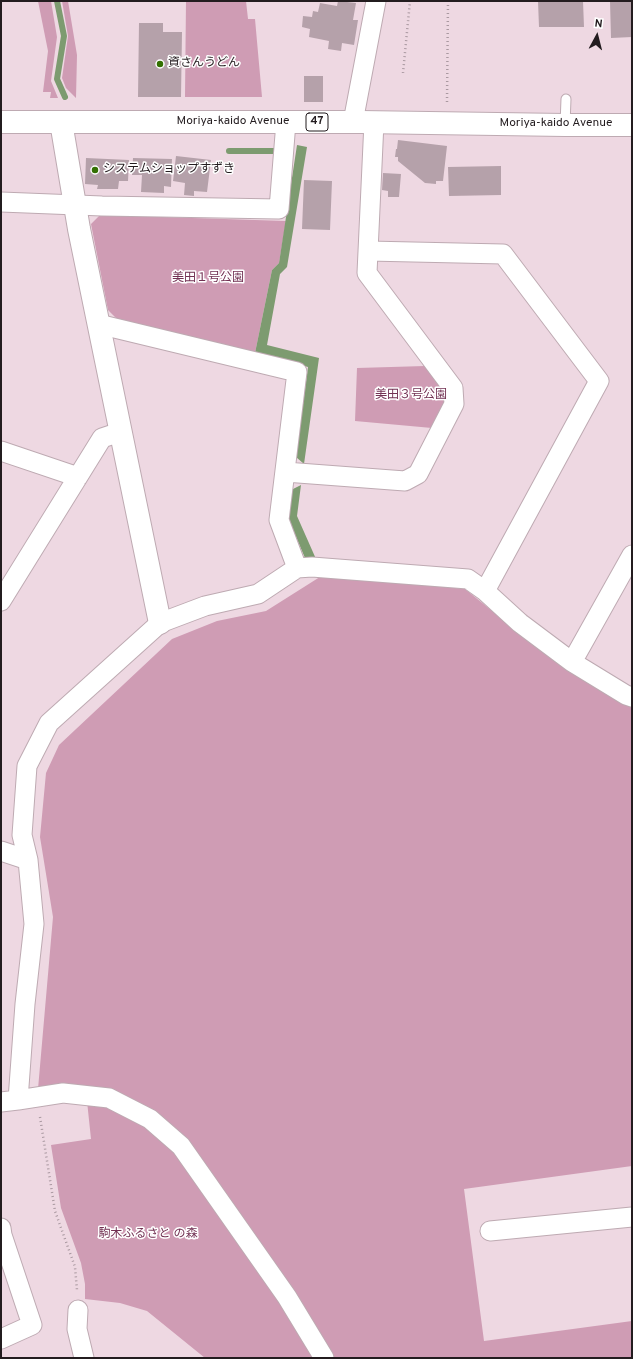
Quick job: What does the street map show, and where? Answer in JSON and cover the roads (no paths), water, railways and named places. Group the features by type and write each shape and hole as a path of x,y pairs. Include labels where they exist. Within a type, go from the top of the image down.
{"main road":[{"name":"Moriya-kaido Avenue","path":"1,122 363,122 632,125"},
{"path":"61,122 74,205 160,623"}],"street":[{"path":"285,472 405,481 418,474 454,404 453,388 367,273 368,251 363,122 376,1"},
{"path":"1,202 279,209 286,122"},
{"path":"368,251 503,254 599,381 484,591"},
{"path":"98,324 297,372 279,520 297,568"},
{"path":"1,601 102,438 120,432"},
{"path":"1,451 78,477"},
{"path":"572,662 632,555"},
{"path":"324,1358 287,1298 181,1146 150,1119 109,1098 63,1093 10,1101 25,1004 34,924 28,860 22,835 27,766 49,723 160,623 205,606 258,594 297,568 312,567 468,579 484,591 520,624 572,662 626,695 632,697"},
{"path":"1,851 28,860"},
{"path":"490,1231 632,1217"},
{"path":"1,1228 32,1325 1,1338"},
{"path":"78,1310 77,1329 84,1358"}],"lane":[{"path":"566,99 566,125"}],"waterway":[{"path":"57,1 64,36 57,79 65,97"},
{"path":"229,151 276,151"}],"place":[{"name":"資さんうどん","path":"160,64"},
{"name":"システムショップすずき","path":"95,170"}],"park label":[{"name":"美田１号公園","path":"208,279"},
{"name":"美田３号公園","path":"411,396"},
{"name":"駒木ふるさと の森","path":"148,1235"}]}
